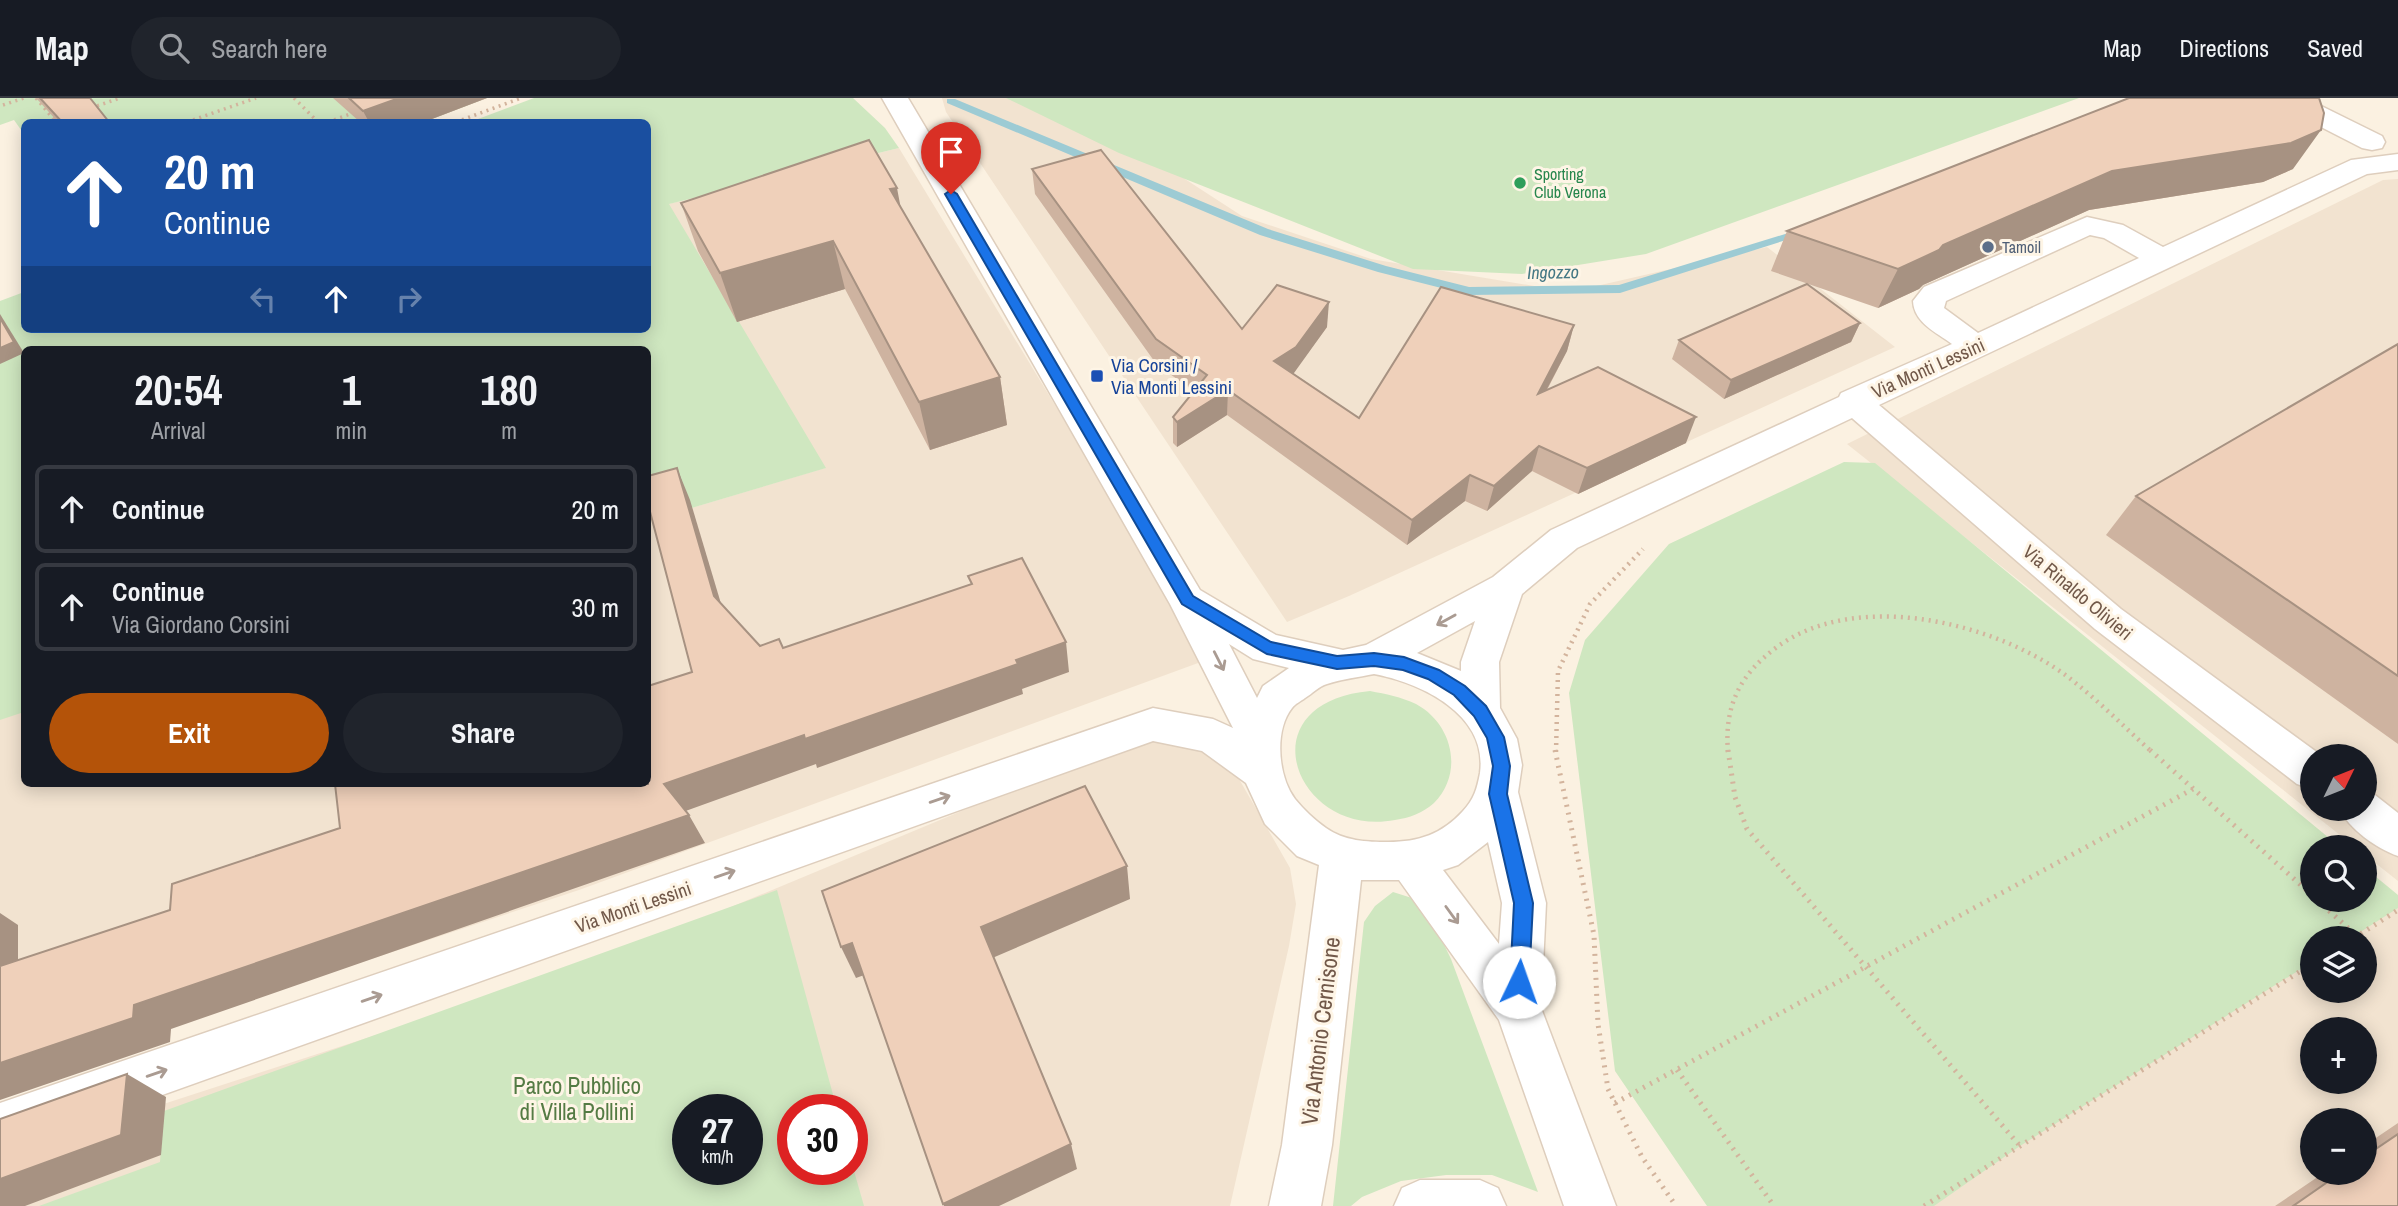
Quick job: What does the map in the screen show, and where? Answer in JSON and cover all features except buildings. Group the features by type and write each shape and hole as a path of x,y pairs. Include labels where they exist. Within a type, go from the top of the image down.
{"street":[{"path":"895,98 1187,600 1259,754 1268,793 1282,815 1302,834 1342,855 1387,863 1410,861 1441,853 1467,838 1486,818 1498,794 1502,766 1495,737 1480,711 1459,690 1433,674 1404,664 1356,661 1267,648 1187,600"},
{"path":"2295,103 2384,148"},
{"name":"Via Monti Lessini","path":"1356,661 1506,587 1564,539 1853,401 2164,260 2384,148"},
{"path":"1975,346 1929,312 1928,301 1935,294 2087,226 2113,231 2164,260"},
{"name":"Via Rinaldo Olivieri","path":"1853,401 2108,619 2300,763"},
{"path":"1480,711 1480,662 1506,587"},
{"path":"1259,754 1264,720 1285,690 1300,678 1356,661"},
{"name":"Via Monti Lessini","path":"0,1128 1153,724 1213,736 1259,754"},
{"path":"1498,794 1524,903 1518,1008"},
{"path":"2377,821 2398,837"},
{"name":"Via Antonio Cernisone","path":"1295,1206 1307,1145 1342,855"},
{"path":"1410,861 1448,909 1518,1008 1590,1206"},
{"path":"1420,1206 1480,1206"}],"path":[{"path":"3,105 24,98"},
{"path":"36,98 53,119"},
{"path":"81,111 120,98"},
{"path":"196,119 256,98"},
{"path":"294,98 314,119"},
{"path":"464,119 521,98"},
{"path":"336,119 361,110"},
{"path":"60,119 67,116"},
{"path":"1649,542 1590,604 1558,671 1555,749 1594,935 1598,1024 1608,1089 1642,1157 1676,1206"},
{"path":"2020,1146 1747,829 1734,800 1728,769 1726,722 1740,688 1768,651 1802,632 1843,618 1884,615 1949,625 1988,636 2033,654 2064,674 2300,884"},
{"path":"1615,1103 2193,789"},
{"path":"2373,926 2398,910"},
{"path":"2330,912 2344,926"},
{"path":"1924,1206 2300,971"},
{"path":"1676,1070 1774,1206"}],"shaded area":[{"path":"942,98 1060,98 1242,216 1371,259 1570,292 1767,247 1895,347 1287,622 946,112"},
{"path":"899,148 1209,659 579,890 0,1082 0,715 21,709 21,787 651,787 651,520 825,468 668,204"},
{"path":"2398,179 2398,881 2377,864 2377,835 2340,835 2322,821 2377,821 2377,744 2300,744 2300,803 1847,444 2383,180"},
{"path":"1167,737 1208,747 1235,772 1290,868 1296,904 1289,946 1230,1206 0,1206 0,1157 592,965 1120,745"},
{"path":"2398,897 2398,1206 1881,1206 2300,956 2300,1003 2377,1003 2377,926 2350,926"}],"green space":[{"path":"0,98 487,98 432,119 21,119 21,130 14,120 0,125"},
{"path":"534,98 853,98 885,128 899,148 669,204 826,468 651,520 651,346 21,346 21,713 0,720 0,301 21,293 21,333 651,333 651,119 478,119"},
{"name":"Sporting Club Verona","path":"1006,98 2079,98 1646,254 1522,274 1413,269 1119,153"},
{"path":"1844,462 1875,463 2300,814 2300,821 2309,821 2325,835 2300,835 2300,912 2377,912 2377,878 2398,895 2398,908 2370,926 2300,926 2300,970 2020,1146 1934,1206 1707,1206 1615,1071 1569,693 1585,640 1669,544"},
{"path":"1370,691 1416,704 1429,713 1446,736 1451,764 1449,778 1443,791 1430,807 1411,816 1395,820 1360,820 1331,810 1310,791 1298,767 1296,742 1306,719 1331,701"},
{"name":"Parco Pubblico di Villa Pollini","path":"777,890 833,1094 777,1094 777,1185 858,1185 864,1206 39,1206 160,1162 164,1111"},
{"path":"1393,892 1415,899 1436,928 1451,959 1538,1192 1492,1175 1446,1175 1401,1181 1362,1197 1351,1206 1333,1206 1364,922 1375,906"}],"waterway":[{"name":"Ingozzo","path":"951,101 1264,232 1382,269 1469,291 1620,289 1802,233"}],"place":[{"name":"Sporting Club Verona","path":"1520,183"},
{"name":"Tamoil","path":"1988,247"},
{"name":"Via Corsini / Via Monti Lessini","path":"1097,376"}],"route":[{"path":"951,194 1187,600 1267,648 1337,663 1374,659 1404,664 1433,674 1459,690 1480,711 1495,737 1502,766 1498,794 1524,903 1519,982"}]}
